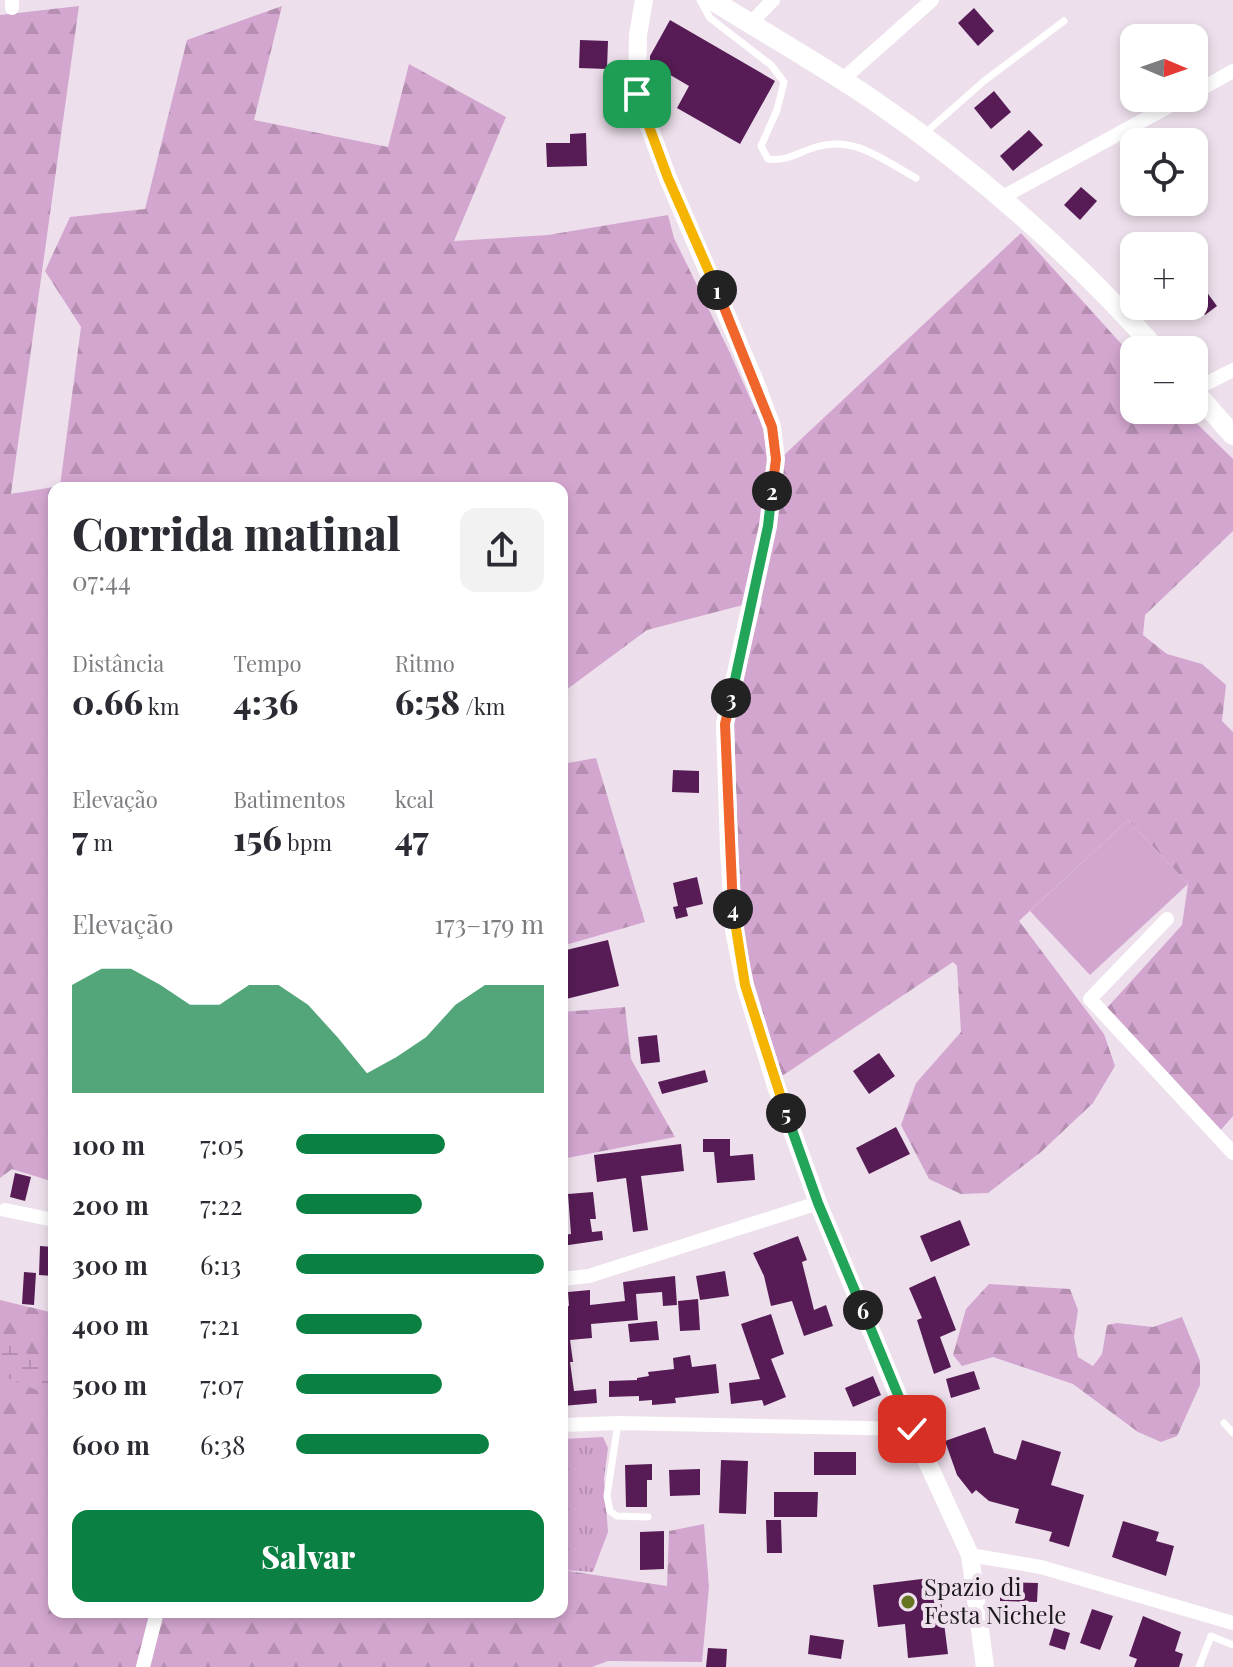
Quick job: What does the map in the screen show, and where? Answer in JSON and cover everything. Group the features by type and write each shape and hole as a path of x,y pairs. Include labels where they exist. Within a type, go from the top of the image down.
{"main road":[{"path":"712,0 842,80 922,136 1001,198 1072,260 1144,336"},
{"path":"1208,407 1233,435"}],"street":[{"path":"644,0 638,35 637,94 668,178 754,379 772,427 776,459 768,526 725,724 734,930 745,985 776,1086 818,1203 912,1429 970,1555 985,1667"},
{"path":"750,24 773,0"},
{"path":"842,80 932,0"},
{"path":"1208,85 1233,71"},
{"path":"1001,198 1158,112"},
{"path":"1208,383 1233,370"},
{"path":"1167,919 1090,999 1233,1153"},
{"path":"568,1278 589,1276 818,1203"},
{"path":"2,1210 48,1219"},
{"path":"568,1425 912,1429"},
{"path":"970,1555 1041,1567 1233,1623"},
{"path":"143,1667 155,1618"}],"lane":[{"path":"700,0 710,18 771,65 784,82 777,110 761,146 768,159 780,161 837,141 855,145 916,178"},
{"path":"922,136 984,81 1064,21"},
{"path":"618,1423 607,1496 610,1511 617,1516 648,1517"},
{"path":"1224,1423 1233,1433"},
{"path":"1199,1667 1211,1636 1233,1645"}],"green space":[{"path":"79,6 11,494 48,488 48,1180 12,1169 0,1178 0,15"},
{"path":"282,6 254,120 388,147 409,64 506,117 454,241 548,235 668,215 674,238 758,416 783,456 1021,233 1120,343 1120,424 1197,424 1233,459 1233,531 1145,615 1143,635 1167,654 1202,664 1226,685 1222,721 1233,732 1233,1116 1220,1131 1106,1009 1182,925 1188,884 1128,820 1019,921 1104,1034 1115,1066 1093,1103 1041,1152 988,1193 961,1194 929,1179 901,1125 916,1083 961,1032 957,966 953,962 782,1076 754,991 740,926 734,717 762,600 647,630 568,689 568,482 61,482 81,327 45,271 70,217 145,209 187,40"},
{"path":"596,758 645,922 568,944 568,763"},
{"path":"1128,820 1188,884 1090,975 1030,911"},
{"path":"625,1007 631,1059 675,1137 568,1158 568,1012"},
{"path":"989,1284 1070,1289 1078,1310 1074,1337 1078,1357 1093,1366 1102,1354 1107,1325 1117,1323 1153,1327 1182,1317 1200,1361 1200,1385 1177,1436 1161,1442 1138,1432 1073,1384 993,1357 962,1366 953,1355 966,1309"},
{"path":"0,1300 48,1312 48,1618 568,1618 568,1571 667,1586 669,1531 704,1524 709,1587 702,1662 608,1661 592,1667 0,1667"},
{"path":"0,1341 48,1363 48,1395 0,1375"},
{"path":"603,1437 608,1448 604,1479 608,1532 593,1572 568,1570 568,1439"}],"building":[{"path":"974,8 994,31 978,46 958,23"},
{"path":"670,20 775,81 740,144 677,108 689,86 650,63 650,56"},
{"path":"580,40 608,41 607,69 579,68"},
{"path":"994,91 1011,112 991,129 974,108"},
{"path":"1029,130 1043,145 1013,171 1000,156"},
{"path":"586,133 587,166 547,167 546,143 570,143 570,134"},
{"path":"1081,187 1097,201 1080,220 1064,205"},
{"path":"1208,294 1217,306 1208,313"},
{"path":"673,770 699,771 699,793 672,792"},
{"path":"697,877 703,904 686,908 688,916 676,919 673,907 678,906 673,883"},
{"path":"608,940 619,986 568,999 568,950"},
{"path":"657,1035 660,1062 641,1064 638,1037"},
{"path":"879,1053 895,1076 869,1094 853,1071"},
{"path":"705,1070 708,1082 662,1094 658,1082"},
{"path":"896,1127 910,1154 869,1174 856,1148"},
{"path":"703,1139 730,1139 730,1156 753,1154 755,1180 717,1183 714,1152 703,1152"},
{"path":"681,1144 684,1171 641,1176 648,1230 633,1232 626,1178 597,1182 594,1155"},
{"path":"15,1173 31,1177 25,1201 10,1197"},
{"path":"593,1192 596,1219 590,1219 592,1232 602,1231 603,1240 568,1245 568,1234 571,1234 568,1194"},
{"path":"960,1220 970,1245 931,1262 920,1236"},
{"path":"798,1236 807,1260 802,1262 814,1310 826,1305 833,1326 804,1336 792,1301 771,1306 764,1276 753,1253"},
{"path":"40,1246 48,1247 48,1276 39,1275"},
{"path":"725,1271 729,1296 700,1300 696,1276"},
{"path":"24,1272 36,1273 34,1305 22,1304"},
{"path":"675,1276 677,1305 663,1306 662,1292 636,1294 638,1320 591,1324 592,1338 570,1340 574,1391 596,1389 597,1403 568,1405 568,1292 590,1290 590,1305 625,1301 623,1282"},
{"path":"935,1276 956,1330 940,1337 951,1367 934,1374 917,1320 922,1318 909,1288"},
{"path":"698,1299 700,1330 680,1331 678,1301"},
{"path":"771,1314 784,1354 771,1359 786,1397 764,1406 762,1400 731,1404 729,1383 760,1379 741,1324"},
{"path":"657,1321 659,1340 630,1342 628,1324"},
{"path":"690,1355 692,1367 716,1364 719,1393 675,1398 676,1403 652,1405 652,1400 639,1401 639,1396 609,1397 609,1381 637,1380 649,1376 648,1372 674,1369 673,1358"},
{"path":"974,1371 980,1389 951,1398 946,1379"},
{"path":"873,1376 881,1395 853,1407 845,1388"},
{"path":"985,1427 994,1453 1016,1460 1022,1440 1061,1452 1051,1485 1084,1495 1069,1547 1049,1541 1052,1532 1015,1523 1019,1509 989,1501 976,1490 972,1494 957,1475 945,1441"},
{"path":"814,1452 856,1452 856,1475 814,1475"},
{"path":"721,1460 748,1461 746,1514 719,1513"},
{"path":"652,1464 652,1480 647,1480 647,1507 626,1507 625,1465"},
{"path":"700,1469 700,1495 670,1496 669,1470"},
{"path":"774,1492 818,1492 817,1517 774,1517"},
{"path":"766,1520 781,1520 782,1553 767,1553"},
{"path":"1123,1521 1159,1532 1156,1541 1174,1546 1166,1576 1112,1557"},
{"path":"664,1531 664,1569 640,1570 640,1532"},
{"name":"Spazio di Festa Nichele","path":"938,1577 948,1654 908,1658 905,1624 878,1627 873,1585"},
{"path":"1000,1582 1038,1583 1037,1602 1000,1601"},
{"path":"1092,1609 1113,1616 1100,1650 1080,1643"},
{"path":"1143,1616 1181,1632 1175,1651 1183,1654 1179,1667 1134,1667 1137,1659 1129,1656"},
{"path":"1054,1628 1070,1633 1065,1650 1049,1645"},
{"path":"810,1635 844,1640 841,1659 808,1654"},
{"path":"708,1648 727,1649 726,1667 706,1667"}],"place":[{"name":"Spazio di Festa Nichele","path":"908,1602"}],"route":[{"path":"637,94 668,178 754,379 772,427 776,459 768,526 725,724 734,930 745,985 776,1086 818,1203 912,1429"}]}
